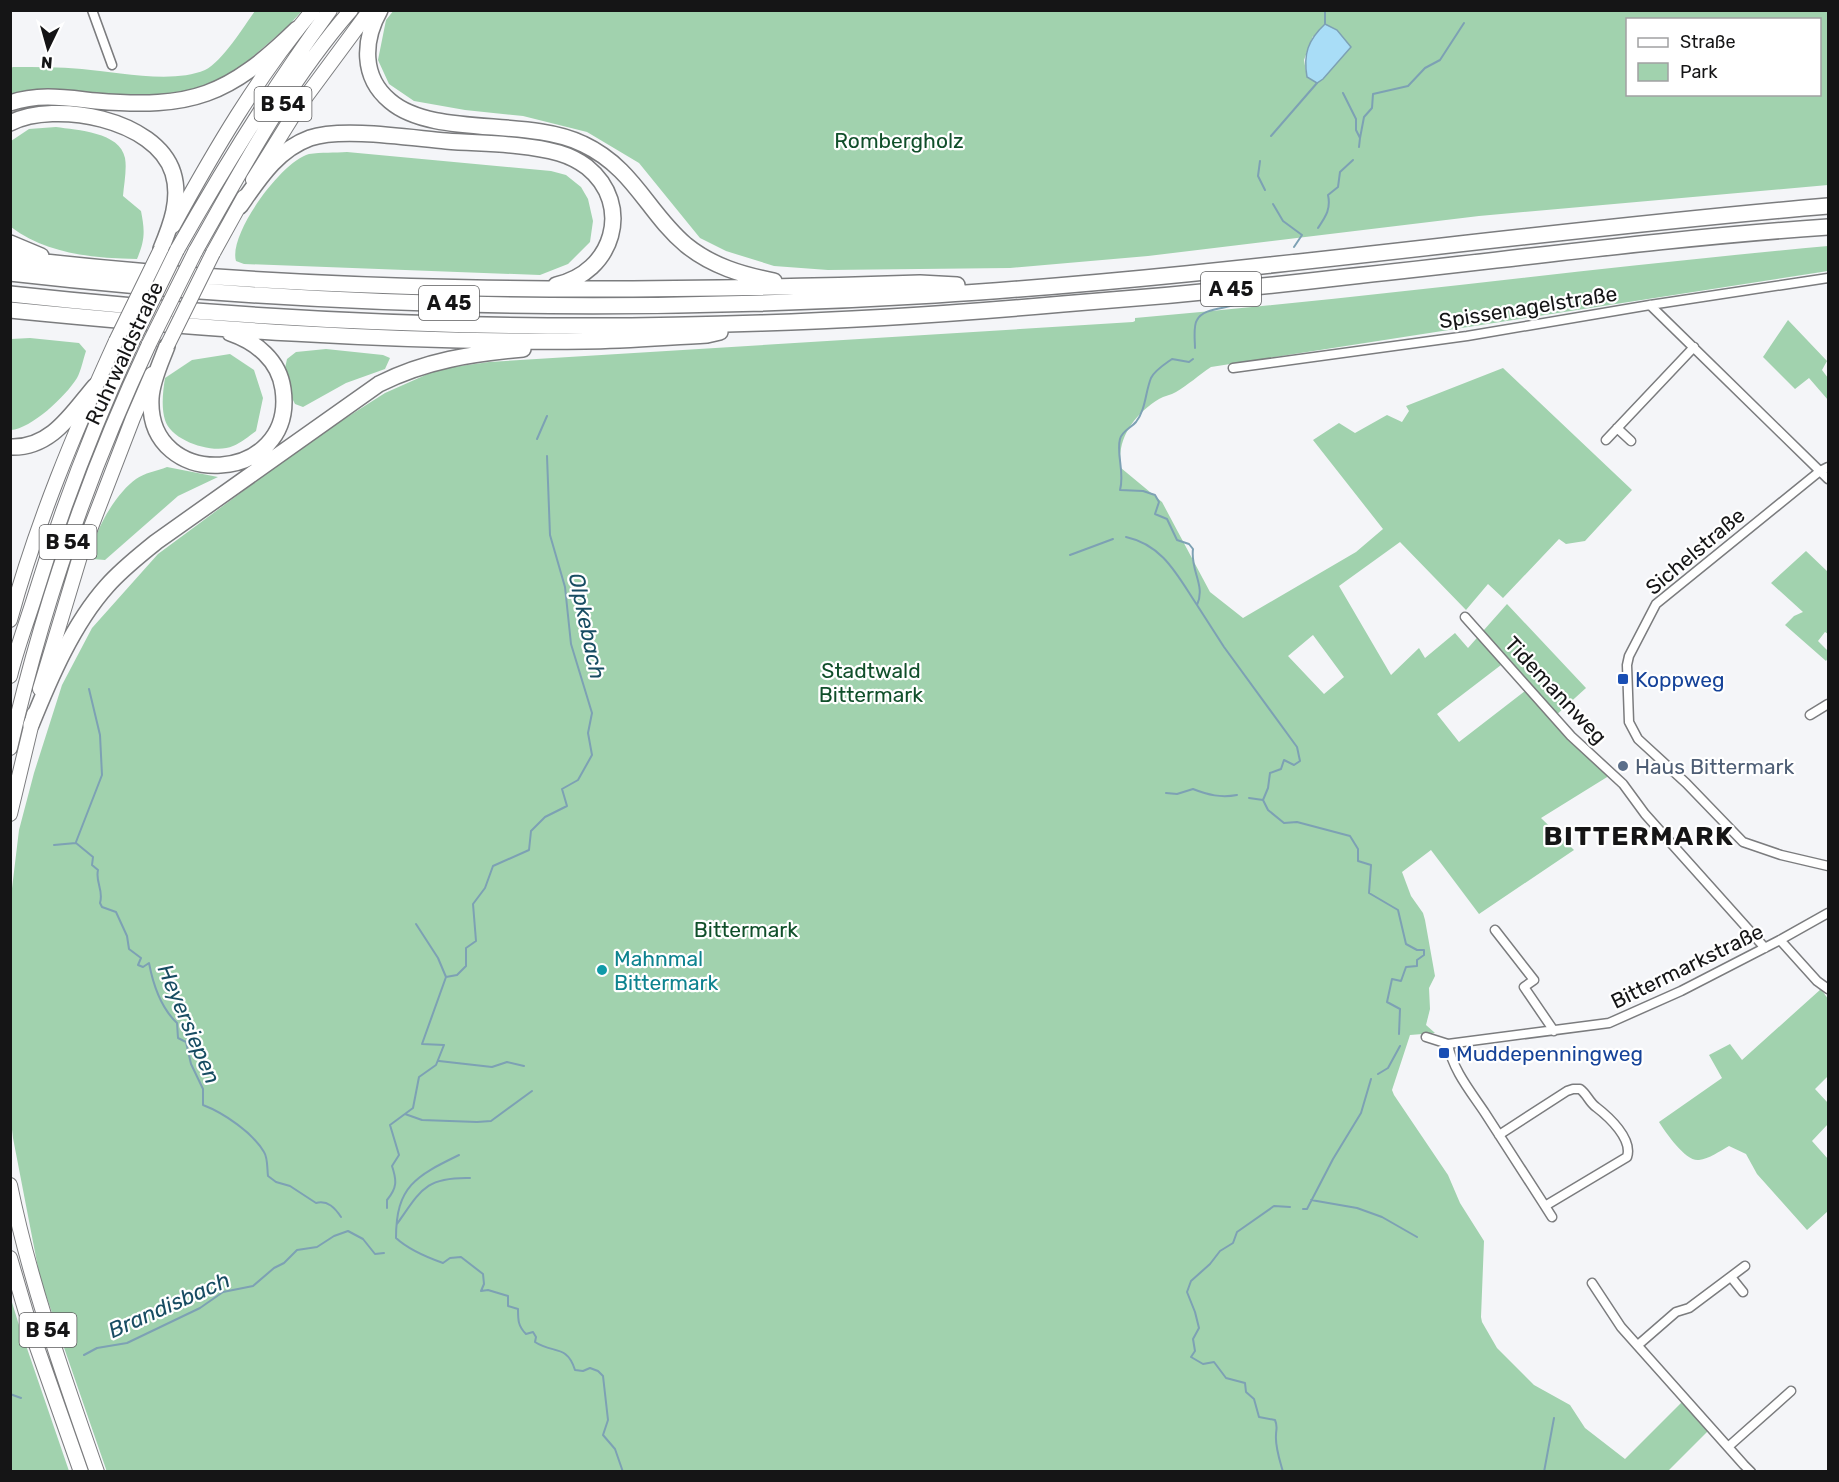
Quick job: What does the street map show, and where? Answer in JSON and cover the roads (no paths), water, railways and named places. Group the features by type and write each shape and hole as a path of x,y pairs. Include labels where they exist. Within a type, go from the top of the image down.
{"highway":[{"path":"10,620 52,494 95,386 161,249 223,139 270,67 313,10"},
{"name":"B 54","path":"10,676 49,547 104,405 132,342 177,250 244,135 330,10"},
{"name":"Ruhrwaldstraße","path":"10,748 30,667 66,549 100,454 149,344 195,252 260,140 286,98 351,10"},
{"path":"10,814 31,725 81,553 147,382 255,176 299,106 370,10"},
{"path":"380,10 369,35 367,59 375,83 391,102 412,113 433,119 539,131 575,140 597,151 622,170 678,238 704,258 734,272 788,283 887,291"},
{"path":"10,103 41,97 142,104 196,98 213,92 243,75 297,29"},
{"path":"10,123 40,114 64,113 87,116 132,131 157,148 172,171 176,187 173,213 161,249"},
{"path":"240,206 271,164 284,152 304,140 328,134 513,146 557,153 573,158 598,177 607,192 613,222 612,232 599,261 580,277 568,282 525,290"},
{"name":"A 45","path":"10,273 238,293 478,304 668,304 887,291 1021,288 1198,273 1688,219 1828,207"},
{"name":"A 45","path":"10,294 189,311 368,321 573,326 765,323 1110,300 1335,279 1690,238 1828,227"},
{"path":"10,243 42,256 84,266"},
{"path":"10,258 277,281 525,290 818,286"},
{"path":"10,311 202,327 367,337 587,341"},
{"path":"31,725 81,621 94,601 123,570 156,542 380,384 399,374 440,360 484,353 587,341 707,335 765,323"},
{"path":"167,346 151,396 153,417 160,436 167,445 184,458 205,466 228,466 250,458 272,438 281,419 284,396 280,375 270,358 250,342 229,333 202,327"},
{"path":"10,447 37,443 55,432 95,386"},
{"name":"B 54","path":"10,1185 37,1295 98,1472"},
{"name":"B 54","path":"10,1258 35,1343 81,1472"}],"street":[{"path":"92,10 112,65"},
{"name":"Spissenagelstraße","path":"1233,368 1467,336 1828,278"},
{"path":"1650,305 1824,469 1828,479"},
{"path":"1606,440 1694,347"},
{"path":"1617,428 1631,441"},
{"name":"Sichelstraße","path":"1824,469 1656,604 1629,656 1627,679 1629,722 1632,731 1735,835 1752,846 1828,866"},
{"name":"Tidemannweg","path":"1465,617 1571,736 1623,784 1645,814 1765,948"},
{"path":"1810,715 1828,705"},
{"name":"Bittermarkstraße","path":"1426,1037 1448,1044 1609,1023 1681,992 1828,913"},
{"path":"1495,930 1534,980 1524,987 1554,1031"},
{"path":"1780,940 1817,981 1828,989"},
{"path":"1448,1044 1459,1073 1552,1217"},
{"path":"1499,1135 1573,1089 1584,1092 1594,1106 1604,1111 1628,1143 1627,1157 1545,1206"},
{"path":"1638,1345 1676,1312 1689,1308 1745,1266"},
{"path":"1731,1277 1743,1292"},
{"path":"1592,1283 1621,1327 1751,1472"},
{"path":"1728,1447 1791,1391"}],"water":[{"path":"1325,24 1337,30 1351,47 1317,83 1307,77 1306,54 1314,36"}],"waterway":[{"path":"1325,10 1325,24"},
{"path":"1360,138 1364,117 1372,108 1373,94 1408,86 1425,68 1440,60 1464,23"},
{"path":"1271,136 1317,83"},
{"path":"1343,93 1356,119 1356,130 1360,138 1359,147"},
{"path":"1318,228 1327,212 1328,195 1338,187 1340,172 1353,160"},
{"path":"1260,161 1258,176 1265,190"},
{"path":"1273,204 1283,221 1302,235 1294,247"},
{"path":"1195,348 1195,326 1200,316 1205,312 1244,301"},
{"path":"1193,359 1189,362 1172,359 1151,378 1139,417 1120,439 1122,477 1120,490 1143,491 1155,495 1159,502 1155,514 1167,519 1177,540 1189,544 1193,549 1200,591 1197,605 1224,647 1297,747 1300,761 1294,765 1284,760 1281,769 1270,773 1268,788 1263,800 1268,810 1284,823 1297,822 1350,836 1358,849 1358,861 1371,865 1369,893 1398,910 1406,944 1417,950 1424,950 1424,955 1417,960 1417,966 1406,967 1401,981 1392,979 1387,1002 1400,1009 1399,1034"},
{"name":"Olpkebach","path":"537,439 547,416"},
{"name":"Olpkebach","path":"387,1208 387,1200 395,1184 392,1166 399,1155 390,1125 413,1108 419,1077 436,1065 444,1045 422,1044 446,977 457,975 466,966 466,948 476,941 473,904 485,888 493,866 529,850 531,831 545,817 567,806 562,789 578,780 592,755 588,733 592,713 571,644 565,587 550,535 547,456"},
{"path":"1126,537 1139,541 1159,554 1176,572 1197,605"},
{"path":"1070,555 1113,539"},
{"name":"Heyersiepen","path":"76,842 102,775 100,735 89,689"},
{"path":"1166,793 1177,794 1193,789 1215,795 1237,795"},
{"path":"1249,798 1263,800"},
{"name":"Heyersiepen","path":"54,845 76,843 93,857 92,865 98,870 100,903 102,907 116,912 127,936 129,949 141,958 138,965 143,967 149,963 158,995 166,1010 177,1023 178,1038 186,1042 191,1064 203,1089 203,1105 229,1118 253,1138 265,1154 268,1176 276,1182 290,1186 316,1203 331,1206 341,1217"},
{"path":"416,924 438,958 446,977"},
{"path":"1378,1074 1388,1068 1400,1046"},
{"path":"439,1061 492,1067 507,1062 524,1066"},
{"path":"1303,1209 1307,1209 1333,1159 1361,1113 1371,1079"},
{"path":"405,1114 422,1120 491,1121 532,1091"},
{"name":"Olpkebach","path":"459,1155 431,1170 411,1185 400,1206 396,1238 418,1253 443,1263 450,1258 461,1257 483,1274 484,1284 481,1291 488,1290 508,1296 508,1306 518,1309 521,1328 526,1334 533,1332 536,1337 535,1342 564,1353 572,1362 575,1370 583,1371 590,1368 603,1376 608,1420 603,1435 615,1449 623,1472"},
{"path":"397,1224 419,1194 433,1183 455,1178 470,1178"},
{"path":"1311,1200 1357,1208 1382,1217 1417,1237"},
{"path":"1283,1472 1277,1449 1275,1420 1259,1417 1254,1399 1246,1392 1245,1383 1226,1378 1214,1362 1203,1364 1191,1357 1195,1351 1193,1339 1199,1328 1187,1292 1191,1281 1210,1264 1220,1251 1233,1243 1237,1232 1274,1206 1290,1207"},
{"name":"Brandisbach","path":"84,1355 97,1348 127,1343 200,1308 223,1292 253,1286 274,1268 284,1263 297,1250 317,1247 334,1236 348,1231 363,1239 375,1254 384,1253"},
{"name":"Brandisbach","path":"10,1394 21,1398"},
{"path":"1544,1472 1554,1418"}],"place":[{"name":"Koppweg","path":"1623,679"},
{"name":"Haus Bittermark","path":"1623,766"},
{"name":"Mahnmal Bittermark","path":"602,970"},
{"name":"Muddepenningweg","path":"1444,1053"}],"district":[{"name":"BITTERMARK","path":"1639,836"}],"park label":[{"name":"Rombergholz","path":"899,140"},
{"name":"Stadtwald Bittermark","path":"871,682"},
{"name":"Bittermark","path":"746,929"}]}
